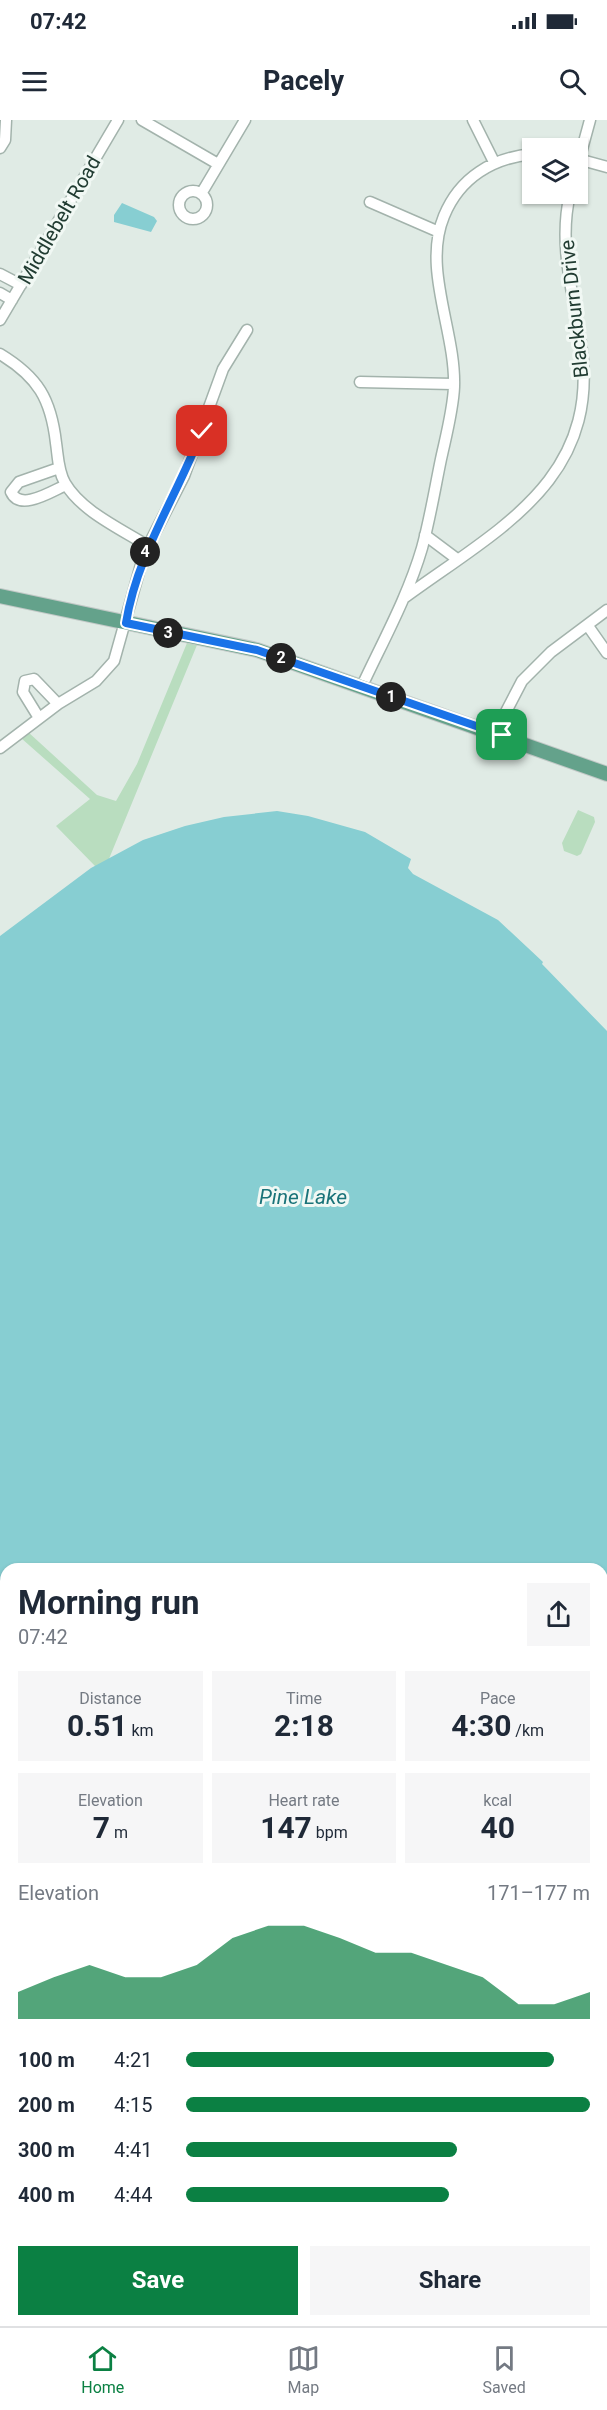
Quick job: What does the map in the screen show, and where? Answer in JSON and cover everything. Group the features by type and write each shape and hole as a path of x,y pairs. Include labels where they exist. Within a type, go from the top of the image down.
{"main road":[{"path":"0,596 257,650 607,774"}],"street":[{"path":"0,148 4,140 6,120"},
{"name":"Middlebelt Road","path":"0,321 118,120"},
{"path":"142,120 218,164"},
{"path":"201,194 245,120"},
{"path":"473,120 494,162"},
{"path":"585,138 590,120"},
{"path":"362,686 403,598 425,535 444,445 453,384 452,346 438,274 439,232 444,215 456,195 479,171 494,162 522,156"},
{"path":"588,162 607,167"},
{"path":"370,202 439,232"},
{"name":"Blackburn Drive","path":"403,598 528,507 552,478 570,445 581,410 584,374 566,265 569,204"},
{"path":"0,274 21,285"},
{"path":"0,293 12,300"},
{"path":"0,748 58,704 96,681 107,670 117,654 126,623 131,593 148,546 184,476 223,369 247,330"},
{"path":"0,354 24,371 44,394 54,423 59,468 66,485 80,501 148,546"},
{"path":"360,382 453,384"},
{"path":"59,468 19,482 10,492 20,501 27,501 66,485"},
{"path":"425,535 457,559"},
{"path":"495,733 522,681 552,652 607,610"},
{"path":"588,626 607,653"},
{"path":"39,718 23,692 25,681 34,679 58,704"}],"green space":[{"path":"187,643 197,645 104,871 95,866 56,826 90,799 21,738 28,732 97,795 116,801 137,764"},
{"path":"578,810 594,817 595,822 581,854 577,856 564,851 562,843"}],"water":[{"path":"122,203 154,217 157,221 151,232 114,222 114,215"},
{"name":"Pine Lake","path":"277,811 308,816 365,832 411,859 408,868 413,874 498,920 543,962 542,964 607,1031 607,1563 0,1563 0,936 91,868 143,840 185,826 224,817"}],"route":[{"path":"202,431 184,476 144,554 131,593 126,623 257,650 502,735"}]}
